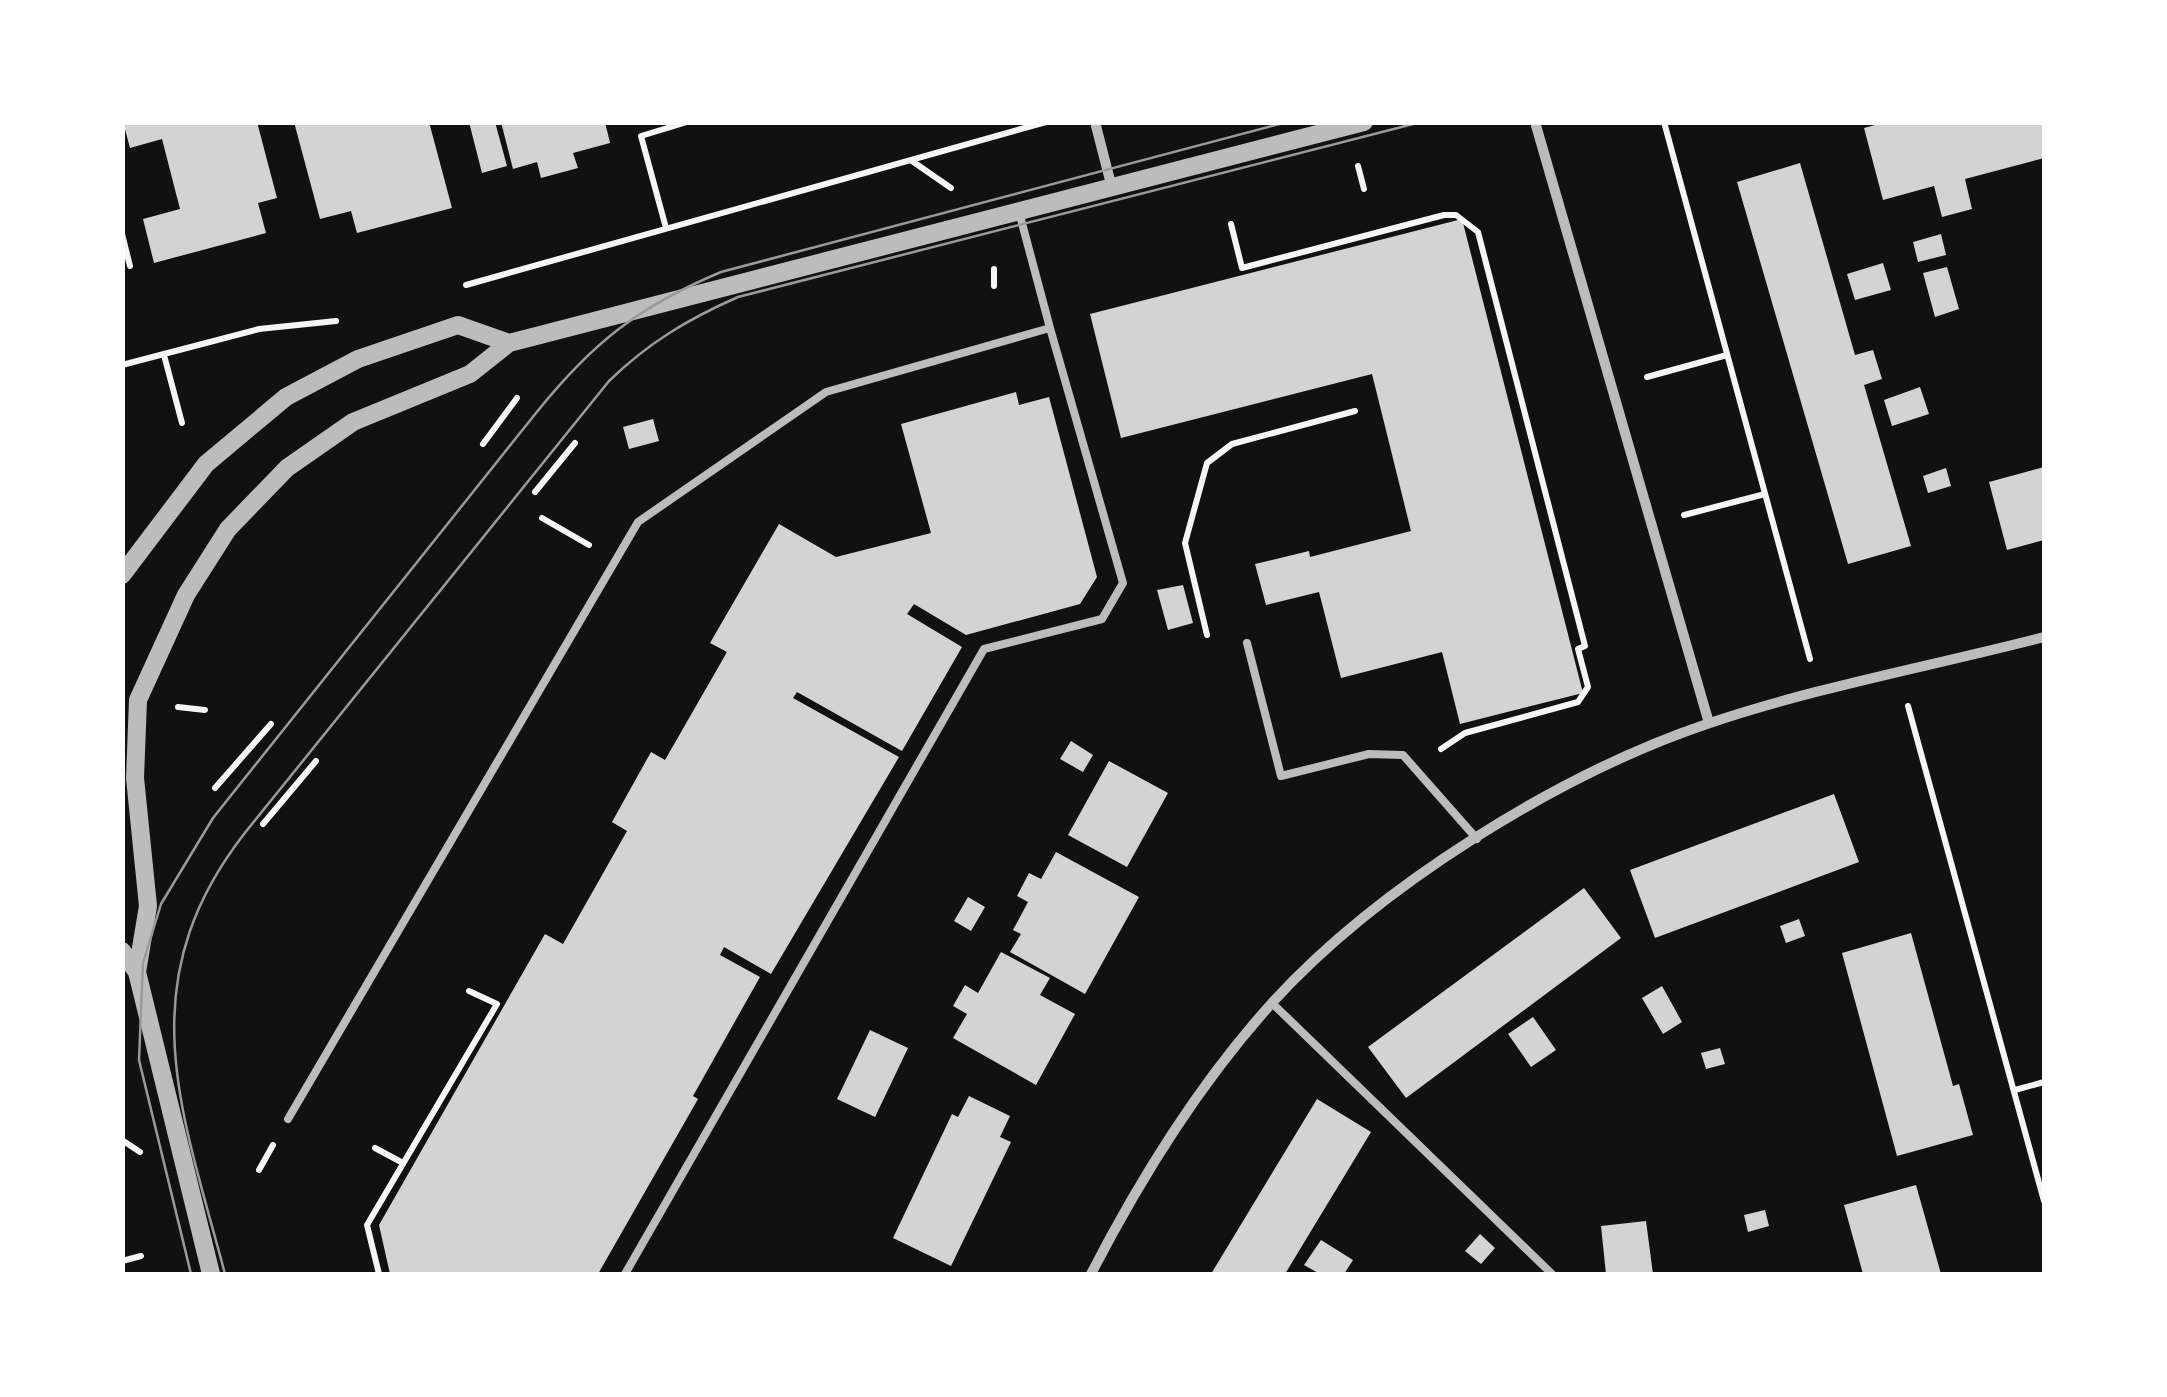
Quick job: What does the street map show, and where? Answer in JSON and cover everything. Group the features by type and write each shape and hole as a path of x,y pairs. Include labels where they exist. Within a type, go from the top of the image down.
{"street":[{"path":"1095,122 1112,188"},
{"path":"137,972 148,906 129,745 130,699 186,594 228,529 286,468 353,422 470,374 509,343 1364,122"},
{"path":"1535,122 1708,723"},
{"path":"122,574 206,464 286,396 358,359 458,324 509,343"},
{"path":"1092,1274 1122,1215 1178,1126 1272,1003 1370,913 1478,839 1594,768 1708,723 2044,637"},
{"path":"122,951 137,972 211,1274"}],"lane":[{"path":"625,1274 984,649 1102,619 1124,583 1019,212"},
{"path":"288,1119 386,944 643,516 826,392 1050,328"},
{"path":"1247,643 1281,776 1387,751 1403,755 1478,839"},
{"path":"1272,1003 1552,1274"}],"path":[{"path":"666,228 641,136 686,122"},
{"path":"450,289 1046,122"},
{"path":"1664,122 1819,694"},
{"path":"1231,224 1242,268 1444,215 1473,224 1483,246 1584,646 1578,649 1588,687 1578,702 1466,733 1417,768"},
{"path":"122,234 130,266"},
{"path":"122,365 259,329 336,321"},
{"path":"164,354 182,422"},
{"path":"1612,387 1727,355"},
{"path":"483,444 517,398"},
{"path":"1207,635 1186,542 1207,463 1232,444 1355,411"},
{"path":"535,492 575,442"},
{"path":"1652,524 1765,494"},
{"path":"542,518 590,546"},
{"path":"1899,674 2044,1201"},
{"path":"215,788 270,724"},
{"path":"263,824 316,761"},
{"path":"380,1274 367,1224 497,1004 469,991"},
{"path":"2015,1090 2044,1082"},
{"path":"375,1148 403,1163"},
{"path":"122,1261 141,1256"}],"building":[{"path":"123,122 257,122 277,198 258,203 266,233 154,263 143,219 180,209 162,139 130,148"},
{"path":"294,122 429,122 452,208 357,233 351,211 320,219"},
{"path":"469,122 495,122 507,166 482,173"},
{"path":"501,122 605,122 610,143 573,153 578,168 541,178 537,162 513,169"},
{"path":"1886,122 2044,122 2044,158 1965,179 1972,209 1942,217 1934,186 1883,200 1864,128"},
{"path":"1800,163 1855,355 1873,350 1882,379 1864,385 1911,546 1848,564 1737,182"},
{"path":"1462,219 1583,693 1460,724 1442,652 1341,678 1319,592 1266,605 1255,564 1309,551 1310,557 1411,531 1372,374 1121,438 1090,314"},
{"path":"1941,234 1946,255 1918,262 1913,242"},
{"path":"1883,263 1891,290 1855,300 1847,274"},
{"path":"1947,267 1959,309 1935,317 1923,273"},
{"path":"1920,387 1929,414 1892,426 1884,400"},
{"path":"1016,392 1019,405 1049,397 1097,577 1080,604 966,635 914,604 907,614 962,647 902,751 797,692 793,698 899,757 771,974 724,947 720,955 760,977 693,1096 698,1099 598,1274 390,1274 379,1225 545,934 563,944 627,831 612,822 651,752 665,760 727,652 710,643 779,524 836,557 931,533 901,424"},
{"path":"653,419 659,441 629,449 623,427"},
{"path":"2044,467 2044,540 2007,550 1989,482"},
{"path":"1946,468 1951,486 1928,493 1923,476"},
{"path":"1183,585 1193,623 1168,630 1157,590"},
{"path":"1071,741 1093,755 1083,772 1060,759"},
{"path":"1109,761 1168,793 1127,867 1068,835"},
{"path":"1834,794 1859,862 1655,938 1630,870"},
{"path":"1056,852 1139,897 1085,994 1010,952 1021,934 1013,930 1028,902 1017,896 1029,873 1041,879"},
{"path":"1584,888 1621,938 1406,1098 1368,1047"},
{"path":"968,897 985,907 971,931 954,921"},
{"path":"1799,919 1805,936 1786,943 1780,926"},
{"path":"1911,933 1953,1086 1959,1084 1973,1135 1897,1156 1842,953"},
{"path":"1001,952 1050,978 1040,995 1075,1014 1036,1085 953,1038 967,1014 953,1006 965,985 978,993"},
{"path":"1662,986 1682,1022 1663,1034 1642,998"},
{"path":"1533,1017 1556,1050 1531,1067 1508,1034"},
{"path":"870,1030 908,1048 875,1117 837,1099"},
{"path":"1720,1048 1725,1064 1706,1069 1701,1053"},
{"path":"969,1096 1010,1116 1000,1137 1011,1142 951,1266 893,1238 952,1114 958,1117"},
{"path":"1317,1099 1371,1132 1285,1274 1211,1274"},
{"path":"1916,1185 1941,1274 1863,1274 1844,1205"},
{"path":"1765,1210 1769,1226 1748,1232 1744,1215"},
{"path":"1646,1221 1653,1274 1606,1274 1601,1226"},
{"path":"1480,1234 1495,1248 1481,1264 1465,1251"},
{"path":"1321,1240 1353,1260 1344,1274 1320,1274 1304,1265"}],"tram line":[{"path":"191,1274 139,1060 143,963 161,904 213,818 577,366 641,313 721,272 1287,122"},
{"path":"225,1274 194,1158 175,1049 176,996 186,943 208,889 244,834 609,381 669,333 738,297 1421,122"}]}
